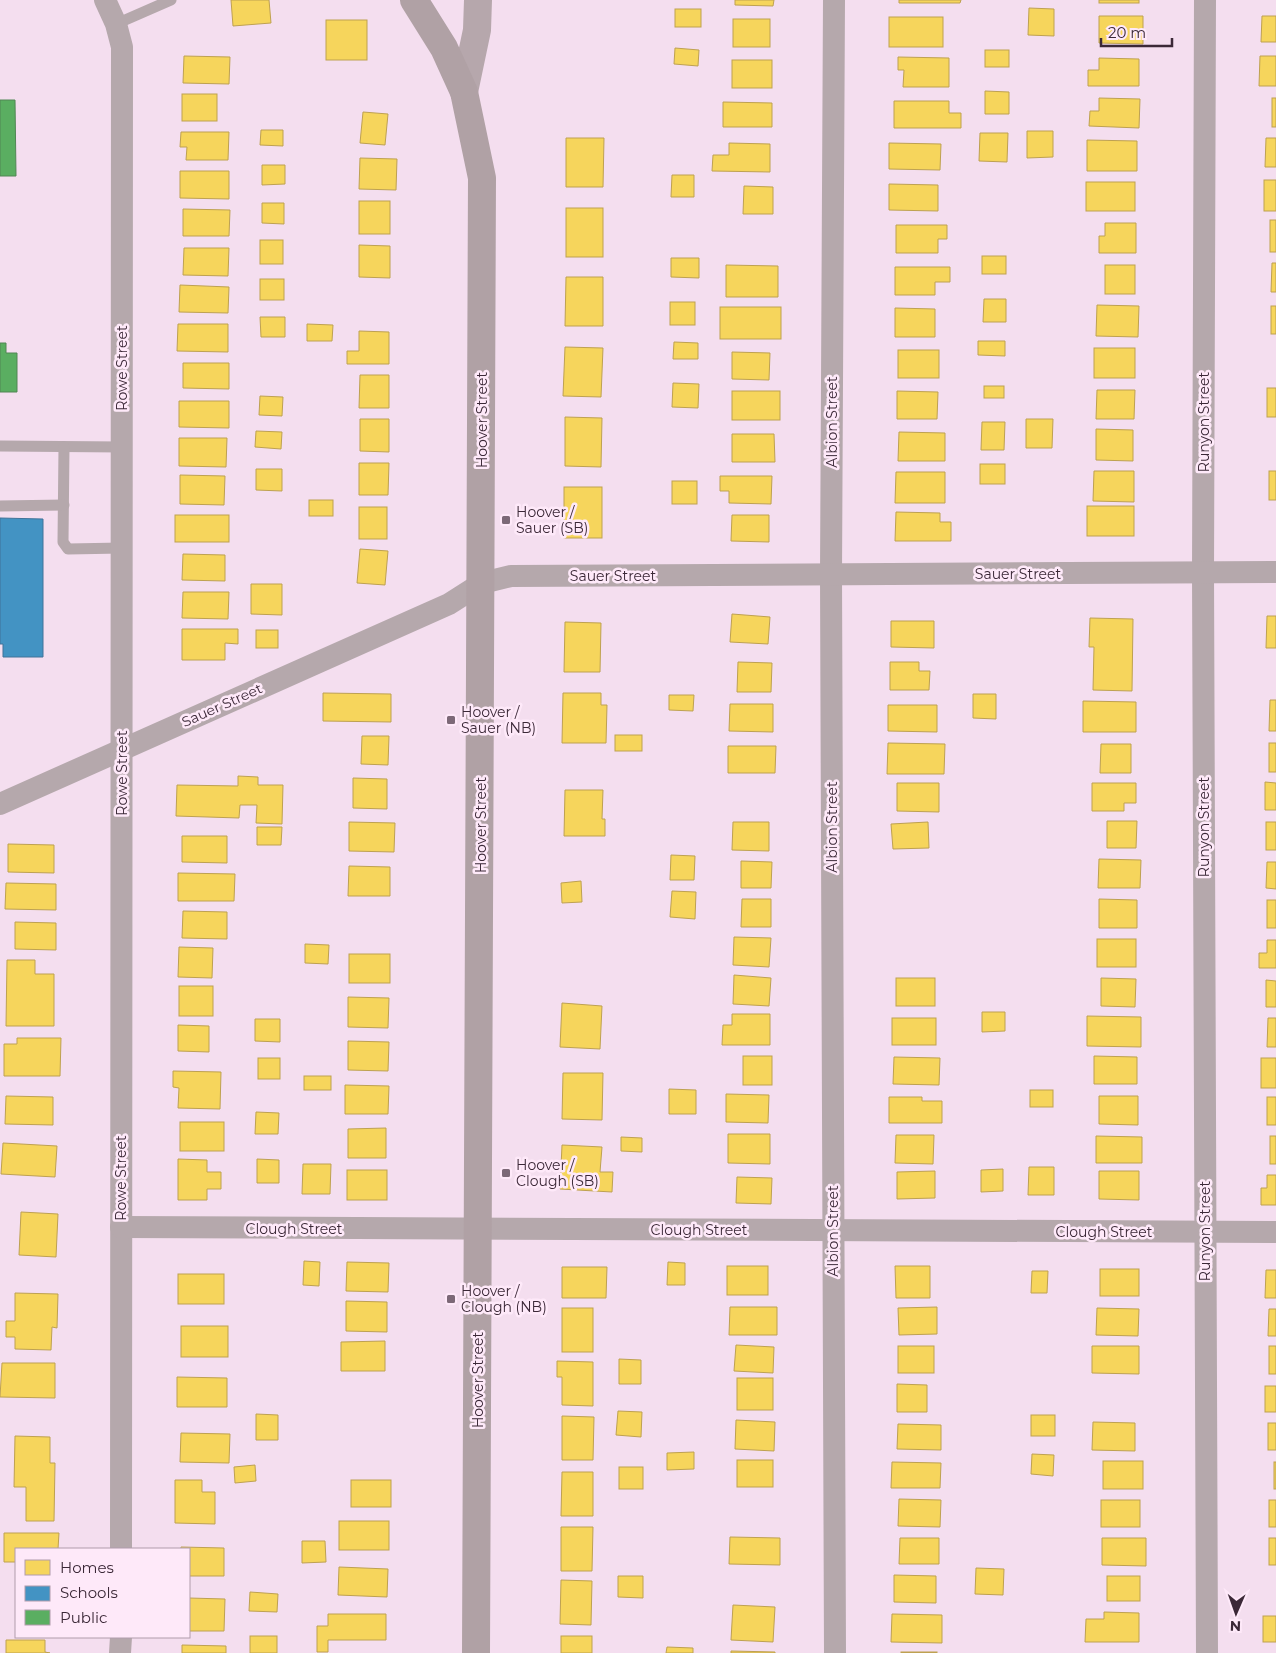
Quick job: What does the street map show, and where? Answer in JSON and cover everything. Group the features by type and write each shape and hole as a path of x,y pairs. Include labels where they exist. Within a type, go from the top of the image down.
{"main road":[{"path":"414,0 444,48 464,92"},
{"name":"Hoover Street","path":"464,92 482,178 482,583 476,1653"}],"street":[{"name":"Rowe Street","path":"106,0 116,24 122,47 121,1548"},
{"name":"Hoover Street","path":"464,92 477,30 478,0"},
{"name":"Albion Street","path":"834,0 831,575 835,1653"},
{"name":"Runyon Street","path":"1206,0 1203,573 1207,1653"},
{"name":"Sauer Street","path":"0,804 449,604 482,583 511,576 1276,572"},
{"name":"Clough Street","path":"121,1228 1276,1232"},
{"path":"120,1638 120,1653"}],"lane":[{"path":"116,24 171,0"},
{"path":"0,446 122,447"},
{"path":"64,447 63,542 68,549 122,548"},
{"path":"0,506 64,505"}],"building: Homes":[{"path":"231,0 269,0 271,23 233,26"},
{"path":"735,0 774,0 773,6 735,5"},
{"path":"899,0 961,0 960,3 899,3"},
{"path":"1099,0 1139,0 1139,3 1099,3"},
{"path":"1029,8 1054,9 1054,36 1028,35"},
{"path":"675,9 701,9 701,27 675,27"},
{"path":"1099,16 1143,16 1143,44 1099,43"},
{"path":"1262,16 1276,16 1276,42 1261,42"},
{"path":"889,17 943,17 943,47 889,47"},
{"path":"733,19 770,19 770,47 733,47"},
{"path":"326,20 367,20 367,60 326,60"},
{"path":"675,48 699,50 698,66 674,64"},
{"path":"985,50 1009,50 1009,67 985,67"},
{"path":"184,56 230,57 229,84 183,83"},
{"path":"1260,56 1276,56 1276,86 1259,86"},
{"path":"898,57 949,58 949,87 903,87 904,70 898,70"},
{"path":"1099,58 1139,59 1139,86 1088,86 1088,70 1099,70"},
{"path":"732,60 772,60 772,88 732,88"},
{"path":"985,91 1009,92 1009,114 985,114"},
{"path":"182,94 217,94 217,121 182,121"},
{"path":"1099,98 1140,99 1139,128 1089,126 1090,111 1099,111"},
{"path":"1272,98 1276,98 1276,127 1272,127"},
{"path":"894,101 949,101 949,113 961,113 961,128 894,128"},
{"path":"723,102 772,103 772,127 723,127"},
{"path":"363,112 388,114 385,145 360,143"},
{"path":"261,130 283,130 283,146 260,145"},
{"path":"1027,131 1053,131 1053,157 1027,158"},
{"path":"181,132 229,132 228,160 186,160 187,147 180,147"},
{"path":"980,133 1008,133 1007,162 979,161"},
{"path":"566,138 604,138 603,187 566,187"},
{"path":"1266,138 1276,138 1276,167 1265,167"},
{"path":"1087,140 1137,141 1137,171 1087,171"},
{"path":"729,143 770,144 770,172 712,171 713,155 729,155"},
{"path":"889,143 941,144 940,170 889,169"},
{"path":"360,158 397,159 396,190 359,189"},
{"path":"262,165 285,165 285,184 262,185"},
{"path":"180,171 229,171 229,199 180,198"},
{"path":"672,175 694,175 694,197 671,197"},
{"path":"1264,180 1276,180 1276,211 1264,211"},
{"path":"1086,182 1135,182 1135,211 1086,211"},
{"path":"889,184 938,185 938,211 889,210"},
{"path":"744,186 773,187 773,214 743,214"},
{"path":"359,201 390,201 390,234 359,234"},
{"path":"262,203 284,203 284,224 262,223"},
{"path":"566,208 603,208 603,257 566,257"},
{"path":"183,209 230,210 229,236 183,236"},
{"path":"1270,220 1276,220 1276,252 1270,252"},
{"path":"1105,223 1136,223 1136,253 1099,253 1099,236 1105,236"},
{"path":"896,225 947,225 947,239 938,239 938,253 896,253"},
{"path":"260,240 283,240 283,264 260,264"},
{"path":"359,245 390,246 390,278 359,277"},
{"path":"184,248 229,248 228,276 183,275"},
{"path":"982,256 1006,256 1006,274 982,274"},
{"path":"671,258 699,258 699,278 671,277"},
{"path":"1272,263 1276,263 1276,292 1271,292"},
{"path":"726,265 778,266 778,297 726,297"},
{"path":"1105,265 1135,265 1135,294 1105,294"},
{"path":"895,267 950,267 950,282 935,282 935,295 895,295"},
{"path":"566,277 603,277 603,326 565,326"},
{"path":"260,279 284,279 284,300 260,300"},
{"path":"180,285 229,287 228,313 179,312"},
{"path":"984,299 1006,299 1006,322 983,322"},
{"path":"670,302 695,302 695,325 670,325"},
{"path":"1097,305 1139,306 1138,337 1096,336"},
{"path":"1271,306 1276,306 1276,334 1271,334"},
{"path":"720,307 781,307 781,339 720,339"},
{"path":"895,308 935,309 935,337 895,337"},
{"path":"260,317 285,317 285,337 261,337"},
{"path":"178,324 228,324 228,352 177,351"},
{"path":"307,324 333,325 332,341 307,341"},
{"path":"359,331 389,332 389,364 347,364 347,351 359,351"},
{"path":"978,341 1005,341 1005,356 978,355"},
{"path":"674,342 698,343 698,359 673,359"},
{"path":"565,347 603,348 601,397 563,396"},
{"path":"1094,348 1135,348 1135,378 1094,378"},
{"path":"898,350 939,350 939,378 898,378"},
{"path":"732,352 770,353 769,380 732,379"},
{"path":"183,363 229,363 229,389 183,388"},
{"path":"360,375 389,375 389,408 359,408"},
{"path":"673,383 699,384 698,408 672,407"},
{"path":"984,386 1004,386 1004,398 984,398"},
{"path":"1267,388 1276,388 1276,417 1267,417"},
{"path":"1097,390 1135,390 1134,419 1096,419"},
{"path":"732,391 780,391 780,420 732,420"},
{"path":"897,391 938,392 937,419 897,419"},
{"path":"260,396 283,397 282,416 259,415"},
{"path":"179,401 229,401 229,428 179,427"},
{"path":"565,417 602,418 601,467 565,466"},
{"path":"360,419 389,419 389,452 360,451"},
{"path":"1026,419 1053,419 1052,448 1026,448"},
{"path":"982,422 1005,422 1004,450 981,450"},
{"path":"1096,429 1133,430 1133,461 1096,460"},
{"path":"256,431 282,432 281,449 255,447"},
{"path":"899,432 945,433 945,461 898,461"},
{"path":"732,434 774,434 775,462 732,462"},
{"path":"179,438 227,438 226,467 179,466"},
{"path":"359,463 389,463 388,495 359,495"},
{"path":"980,464 1005,464 1005,484 980,484"},
{"path":"256,469 282,469 282,491 256,490"},
{"path":"1094,471 1134,471 1134,502 1093,501"},
{"path":"1269,471 1276,471 1276,500 1269,500"},
{"path":"896,472 945,472 945,503 895,503"},
{"path":"180,475 225,476 224,505 180,504"},
{"path":"720,476 772,476 771,504 729,503 729,491 720,491"},
{"path":"672,481 697,481 697,504 672,504"},
{"path":"564,487 602,487 602,538 564,538"},
{"path":"309,500 333,500 333,516 309,516"},
{"path":"1087,506 1134,506 1134,536 1087,536"},
{"path":"359,507 387,507 387,539 359,539"},
{"path":"896,512 940,513 940,522 951,522 951,541 895,541"},
{"path":"175,515 229,515 229,542 175,542"},
{"path":"732,515 769,515 769,542 731,541"},
{"path":"360,549 388,551 385,585 357,583"},
{"path":"183,554 225,555 225,581 182,580"},
{"path":"251,584 282,584 282,615 251,614"},
{"path":"183,592 229,592 228,619 182,618"},
{"path":"732,614 770,617 768,644 730,642"},
{"path":"1267,616 1276,616 1276,648 1266,648"},
{"path":"1090,618 1133,619 1132,691 1093,690 1094,647 1089,647"},
{"path":"891,621 934,621 934,648 891,647"},
{"path":"565,622 601,623 600,672 564,672"},
{"path":"182,629 238,629 238,644 225,643 225,660 182,660"},
{"path":"256,630 278,630 278,648 256,648"},
{"path":"738,662 772,663 771,692 737,692"},
{"path":"890,662 919,662 919,671 930,671 929,690 890,690"},
{"path":"323,693 391,694 391,722 323,721"},
{"path":"563,693 601,693 601,705 607,705 606,743 562,743"},
{"path":"973,694 996,694 996,719 973,718"},
{"path":"669,695 694,695 693,711 669,710"},
{"path":"1270,700 1276,700 1276,731 1269,731"},
{"path":"1083,701 1136,702 1136,732 1083,732"},
{"path":"730,704 773,704 773,732 729,731"},
{"path":"888,705 937,705 937,732 888,731"},
{"path":"615,735 642,735 642,751 615,751"},
{"path":"362,736 389,736 388,765 361,764"},
{"path":"888,743 945,744 944,774 887,774"},
{"path":"1269,743 1276,743 1276,772 1269,772"},
{"path":"1101,744 1131,744 1131,773 1100,773"},
{"path":"728,746 776,746 775,773 728,773"},
{"path":"238,776 258,777 258,785 283,785 282,824 256,823 257,805 240,805 239,818 176,816 177,785 238,786"},
{"path":"353,778 387,779 387,809 353,808"},
{"path":"1265,782 1276,783 1276,810 1265,810"},
{"path":"897,783 939,783 939,812 897,811"},
{"path":"1092,783 1136,783 1136,803 1124,803 1124,811 1092,811"},
{"path":"565,790 603,790 602,819 605,819 605,836 564,836"},
{"path":"1107,821 1137,821 1136,848 1107,848"},
{"path":"349,822 395,823 394,852 349,851"},
{"path":"733,822 769,822 769,851 732,850"},
{"path":"928,822 929,848 893,849 891,824"},
{"path":"1266,822 1276,822 1276,850 1266,850"},
{"path":"257,827 282,827 281,845 257,845"},
{"path":"182,836 227,836 227,863 182,862"},
{"path":"8,844 54,845 54,873 8,872"},
{"path":"671,855 695,856 694,880 670,880"},
{"path":"1099,859 1141,860 1140,888 1098,888"},
{"path":"741,861 772,862 771,888 741,888"},
{"path":"1267,862 1276,862 1276,889 1266,888"},
{"path":"349,866 390,867 390,896 348,896"},
{"path":"178,873 235,874 234,901 178,901"},
{"path":"581,881 582,902 562,903 561,883"},
{"path":"6,883 56,884 56,910 5,909"},
{"path":"672,891 696,892 695,919 670,917"},
{"path":"742,899 771,899 771,927 741,927"},
{"path":"1099,899 1137,900 1137,928 1099,928"},
{"path":"1267,900 1276,900 1276,928 1267,928"},
{"path":"183,911 227,912 227,939 182,938"},
{"path":"15,922 56,923 56,950 15,949"},
{"path":"734,937 771,938 769,967 733,965"},
{"path":"1097,939 1136,939 1136,967 1097,967"},
{"path":"1267,940 1276,940 1276,968 1259,968 1259,953 1267,953"},
{"path":"305,944 329,945 328,964 305,963"},
{"path":"179,947 213,948 212,978 178,977"},
{"path":"349,954 390,954 390,983 349,983"},
{"path":"7,960 35,960 35,974 54,974 54,1026 6,1026"},
{"path":"734,975 771,978 769,1006 733,1004"},
{"path":"896,978 935,978 935,1006 896,1006"},
{"path":"1101,978 1136,979 1135,1007 1101,1006"},
{"path":"1266,980 1276,981 1276,1007 1266,1007"},
{"path":"179,986 213,986 213,1016 179,1016"},
{"path":"348,997 389,998 388,1028 348,1027"},
{"path":"562,1003 602,1006 600,1049 560,1047"},
{"path":"982,1012 1005,1012 1005,1031 982,1032"},
{"path":"732,1014 770,1014 770,1045 722,1045 723,1025 732,1025"},
{"path":"1087,1016 1141,1017 1141,1047 1087,1046"},
{"path":"892,1018 936,1018 936,1045 892,1045"},
{"path":"1268,1018 1276,1018 1276,1047 1267,1047"},
{"path":"255,1019 280,1019 280,1042 255,1041"},
{"path":"178,1025 209,1026 209,1052 178,1051"},
{"path":"17,1038 61,1038 60,1076 4,1076 4,1044 17,1044"},
{"path":"348,1041 389,1042 388,1071 348,1070"},
{"path":"743,1056 772,1056 772,1085 743,1085"},
{"path":"1094,1056 1137,1057 1137,1084 1094,1084"},
{"path":"894,1057 940,1058 939,1085 893,1084"},
{"path":"258,1058 280,1058 280,1079 258,1079"},
{"path":"1261,1058 1276,1058 1276,1088 1261,1088"},
{"path":"173,1071 221,1072 220,1109 178,1108 179,1088 173,1087"},
{"path":"563,1073 603,1073 602,1120 562,1119"},
{"path":"304,1076 331,1076 331,1090 304,1090"},
{"path":"345,1085 389,1086 388,1114 345,1114"},
{"path":"669,1089 696,1090 696,1114 669,1114"},
{"path":"1030,1090 1053,1090 1053,1107 1030,1107"},
{"path":"726,1094 769,1095 768,1123 726,1122"},
{"path":"6,1096 53,1097 53,1125 5,1124"},
{"path":"1099,1096 1138,1096 1138,1125 1099,1124"},
{"path":"889,1097 922,1097 922,1101 942,1101 942,1123 889,1123"},
{"path":"1267,1097 1276,1097 1276,1125 1267,1125"},
{"path":"256,1112 279,1113 278,1134 255,1134"},
{"path":"180,1122 224,1122 224,1151 180,1151"},
{"path":"386,1128 386,1158 348,1158 348,1129"},
{"path":"728,1134 770,1134 770,1164 728,1163"},
{"path":"896,1135 934,1135 933,1164 895,1163"},
{"path":"1096,1136 1142,1137 1142,1163 1096,1163"},
{"path":"1270,1136 1276,1136 1276,1164 1270,1164"},
{"path":"621,1137 642,1138 642,1152 621,1151"},
{"path":"3,1143 57,1146 55,1177 1,1174"},
{"path":"562,1145 602,1147 600,1172 613,1172 612,1192 560,1189"},
{"path":"178,1159 207,1160 207,1172 221,1172 221,1189 207,1189 207,1200 178,1200"},
{"path":"257,1159 279,1160 279,1183 257,1183"},
{"path":"303,1164 331,1164 330,1194 302,1194"},
{"path":"1029,1167 1054,1167 1054,1195 1028,1195"},
{"path":"1003,1169 1003,1191 981,1192 981,1170"},
{"path":"347,1170 387,1170 387,1200 347,1200"},
{"path":"935,1171 935,1198 897,1199 897,1172"},
{"path":"1099,1171 1139,1171 1139,1200 1099,1199"},
{"path":"1267,1175 1276,1175 1276,1205 1261,1205 1261,1188 1267,1188"},
{"path":"737,1177 772,1178 771,1204 736,1203"},
{"path":"21,1212 58,1214 56,1257 19,1255"},
{"path":"304,1261 320,1262 319,1286 303,1285"},
{"path":"347,1262 389,1263 388,1292 346,1291"},
{"path":"668,1262 685,1263 685,1285 667,1285"},
{"path":"727,1266 768,1266 768,1295 727,1295"},
{"path":"895,1266 930,1266 930,1298 896,1298"},
{"path":"562,1267 607,1267 606,1298 562,1298"},
{"path":"1100,1269 1139,1269 1139,1296 1100,1296"},
{"path":"1266,1270 1276,1270 1276,1298 1265,1298"},
{"path":"1032,1271 1048,1271 1047,1293 1031,1293"},
{"path":"178,1274 224,1274 224,1304 178,1304"},
{"path":"15,1293 58,1294 57,1328 52,1327 51,1350 15,1349 15,1337 6,1337 6,1321 15,1321"},
{"path":"346,1301 387,1302 387,1332 346,1331"},
{"path":"730,1307 777,1307 777,1335 729,1335"},
{"path":"937,1307 937,1334 899,1335 898,1308"},
{"path":"562,1308 593,1308 593,1352 562,1352"},
{"path":"1097,1308 1139,1309 1138,1336 1096,1335"},
{"path":"1269,1309 1276,1309 1276,1336 1268,1336"},
{"path":"181,1326 228,1326 228,1357 181,1357"},
{"path":"385,1341 385,1371 341,1371 341,1342"},
{"path":"736,1345 774,1347 773,1373 734,1371"},
{"path":"898,1346 934,1346 934,1373 898,1373"},
{"path":"1092,1346 1139,1346 1139,1374 1092,1373"},
{"path":"1269,1346 1276,1346 1276,1374 1269,1374"},
{"path":"619,1359 641,1360 641,1384 619,1384"},
{"path":"557,1361 593,1362 593,1406 562,1405 562,1377 557,1377"},
{"path":"2,1363 55,1363 55,1398 0,1397"},
{"path":"177,1377 227,1378 227,1407 177,1407"},
{"path":"737,1378 773,1378 773,1410 737,1410"},
{"path":"897,1384 927,1385 927,1412 897,1412"},
{"path":"1265,1386 1276,1386 1276,1412 1265,1412"},
{"path":"618,1411 642,1412 641,1437 616,1435"},
{"path":"256,1414 278,1415 278,1440 256,1440"},
{"path":"1031,1415 1055,1415 1055,1436 1031,1436"},
{"path":"562,1416 594,1417 593,1460 562,1460"},
{"path":"736,1420 775,1422 774,1451 735,1449"},
{"path":"1093,1422 1135,1423 1135,1451 1092,1450"},
{"path":"1268,1423 1276,1423 1276,1450 1268,1450"},
{"path":"898,1424 941,1425 941,1450 897,1449"},
{"path":"181,1433 230,1434 229,1463 180,1462"},
{"path":"15,1436 50,1437 50,1463 55,1463 54,1521 26,1521 26,1487 14,1487"},
{"path":"694,1452 694,1469 667,1470 667,1453"},
{"path":"1032,1454 1054,1455 1053,1476 1031,1474"},
{"path":"737,1460 773,1460 773,1487 737,1487"},
{"path":"1103,1461 1143,1461 1143,1489 1103,1489"},
{"path":"892,1462 941,1463 940,1488 891,1488"},
{"path":"1274,1462 1276,1462 1276,1489 1274,1489"},
{"path":"255,1465 256,1481 235,1483 234,1467"},
{"path":"619,1467 643,1467 643,1489 619,1489"},
{"path":"562,1472 593,1472 593,1516 561,1516"},
{"path":"175,1480 202,1480 202,1492 215,1492 215,1524 175,1523"},
{"path":"351,1480 391,1480 391,1507 351,1507"},
{"path":"899,1499 941,1500 940,1527 898,1526"},
{"path":"1101,1500 1140,1500 1140,1527 1101,1527"},
{"path":"1269,1500 1276,1500 1276,1527 1269,1527"},
{"path":"339,1521 389,1521 389,1550 339,1550"},
{"path":"561,1527 593,1527 592,1571 561,1571"},
{"path":"4,1533 59,1533 58,1548 15,1548 15,1562 4,1562"},
{"path":"730,1537 780,1538 780,1565 729,1564"},
{"path":"900,1538 939,1538 939,1564 899,1564"},
{"path":"1102,1538 1146,1538 1146,1566 1102,1565"},
{"path":"1269,1538 1276,1538 1276,1565 1269,1565"},
{"path":"302,1541 325,1541 326,1562 302,1563"},
{"path":"181,1547 224,1548 224,1576 190,1576 190,1548"},
{"path":"339,1567 388,1569 387,1597 338,1595"},
{"path":"976,1568 1004,1569 1003,1595 975,1594"},
{"path":"894,1575 936,1576 936,1603 894,1602"},
{"path":"618,1576 643,1576 643,1598 618,1597"},
{"path":"1107,1576 1140,1576 1140,1601 1107,1601"},
{"path":"561,1580 592,1581 591,1625 560,1624"},
{"path":"250,1592 278,1594 277,1612 249,1611"},
{"path":"190,1598 225,1599 224,1631 190,1631"},
{"path":"733,1605 775,1607 773,1642 731,1640"},
{"path":"1104,1612 1139,1613 1139,1642 1085,1642 1086,1619 1104,1619"},
{"path":"328,1614 386,1614 386,1640 328,1640 328,1652 317,1652 317,1626 328,1626"},
{"path":"892,1614 942,1615 942,1643 891,1642"},
{"path":"1263,1616 1276,1616 1276,1642 1263,1642"},
{"path":"250,1636 277,1636 277,1653 250,1653"},
{"path":"561,1636 592,1636 592,1653 561,1653"},
{"path":"6,1640 45,1640 45,1652 50,1653 6,1653"},
{"path":"182,1645 226,1646 226,1653 182,1653"},
{"path":"667,1647 693,1648 693,1653 666,1653"},
{"path":"731,1651 775,1652 775,1653 731,1653"},
{"path":"937,1652 937,1653 901,1653"}],"building: Schools":[{"path":"0,518 43,519 43,657 3,657 3,644 0,644"}],"building: Public":[{"path":"0,100 15,100 16,176 0,176"},
{"path":"0,343 6,343 6,353 17,353 17,392 0,392"}],"place":[{"name":"Hoover / Sauer (SB)","path":"506,520"},
{"name":"Hoover / Sauer (NB)","path":"451,720"},
{"name":"Hoover / Clough (SB)","path":"506,1173"},
{"name":"Hoover / Clough (NB)","path":"451,1299"}]}
